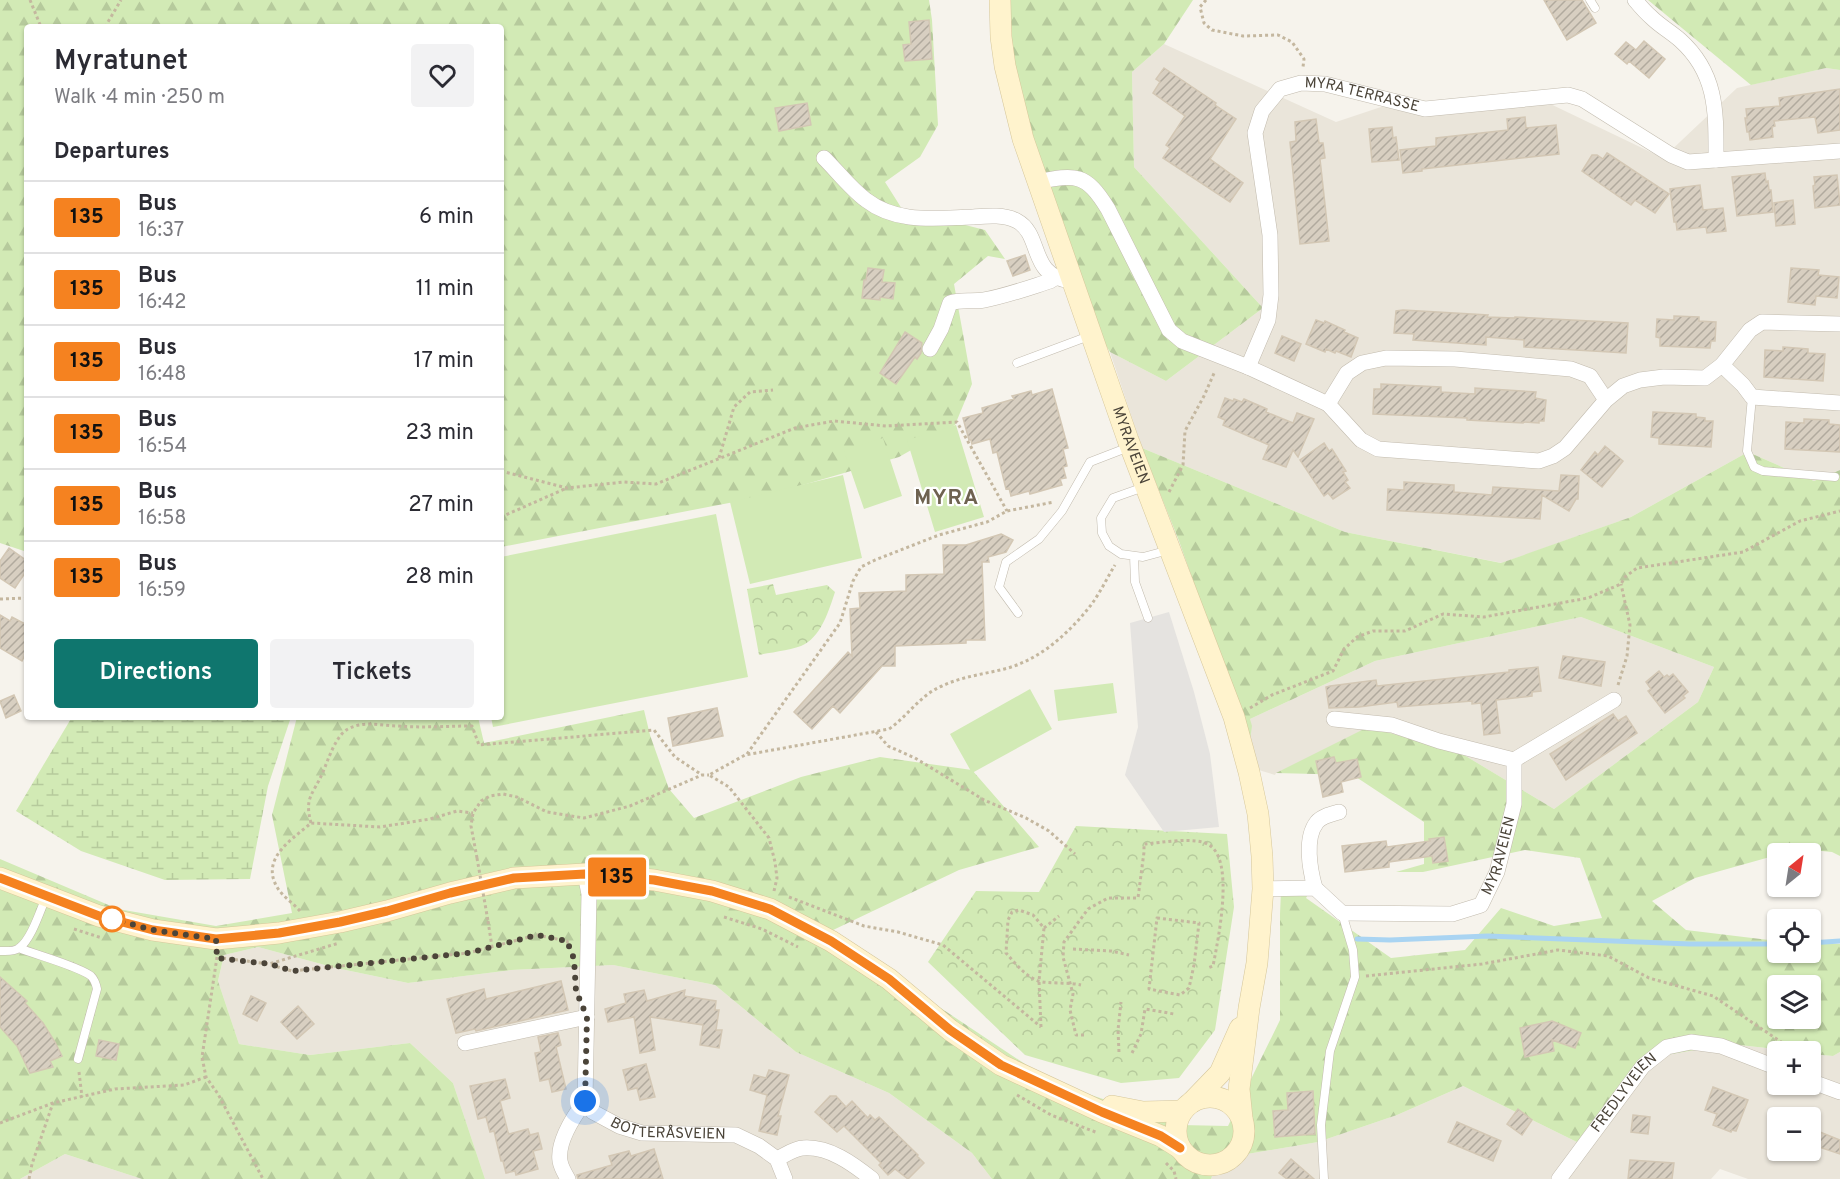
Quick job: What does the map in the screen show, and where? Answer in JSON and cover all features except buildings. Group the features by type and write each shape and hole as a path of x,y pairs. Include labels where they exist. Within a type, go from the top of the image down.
{"main road":[{"name":"MYRAVEIEN","path":"1000,0 1001,37 1012,100 1063,280 1091,335 1234,717 1249,772 1257,814 1263,889 1257,963 1239,1089 1242,1119"},
{"path":"0,878 99,916 153,930 213,951 279,933 387,911 514,878 585,874 654,880 771,902 879,973 950,1030 1001,1065 1161,1136 1188,1162 1213,1164 1222,1163 1233,1157"},
{"name":"MYRAVEIEN","path":"1187,1107 1220,1073 1249,1008"},
{"path":"1059,1092 1143,1112 1187,1107 1203,1098 1213,1097 1222,1100 1235,1108 1242,1119 1244,1132 1242,1143 1222,1179"},
{"path":"1187,1107 1177,1123 1176,1135 1188,1162"}],"street":[{"path":"1635,0 1650,17 1680,40 1695,56 1706,74 1716,115 1716,160"},
{"name":"MYRA TERRASSE","path":"1248,367 1268,320 1271,295 1270,235 1255,133 1262,111 1280,89 1301,83 1325,84 1425,108 1568,95 1582,99 1671,155 1688,162 1840,151"},
{"path":"824,158 865,200 894,215 914,219 997,216 1014,219 1027,230 1041,261 1051,275 1063,280"},
{"path":"1037,182 1065,176 1076,177 1098,192 1169,330 1182,341 1248,367 1328,404 1361,440 1378,449 1539,461 1565,448 1606,400 1623,386 1640,380 1664,377 1705,378 1722,365 1750,330 1762,322 1840,324"},
{"path":"930,349 941,329 950,303 995,298 1050,281 1063,280"},
{"path":"1328,404 1347,373 1362,363 1386,358 1455,359 1571,369 1590,376 1606,400"},
{"path":"1722,365 1752,397 1840,403"},
{"path":"1334,719 1392,725 1439,741 1514,760 1614,700"},
{"name":"MYRAVEIEN","path":"1342,913 1452,914 1481,905 1497,872 1514,804 1514,760"},
{"path":"1339,812 1317,821 1311,832 1309,865 1315,888 1342,913"},
{"path":"567,1179 560,1161 563,1140 572,1119 585,1101 590,894 585,874"},
{"path":"1263,889 1315,888"},
{"path":"465,1043 587,1017"},
{"name":"FREDLYVEIEN","path":"1559,1179 1643,1066 1667,1047 1691,1042 1721,1046 1767,1064"},
{"path":"1821,1085 1840,1092"},
{"name":"BOTTERÅSVEIEN","path":"585,1101 593,1112 619,1126 642,1133 736,1135 759,1146 777,1159"},
{"path":"785,1179 777,1159 802,1148 821,1149 850,1163 872,1179"}],"lane":[{"path":"1017,363 1091,335"},
{"path":"1752,397 1747,451 1754,467 1763,471 1835,477"},
{"path":"1018,613 999,587 1006,562 1039,539 1068,500 1090,462 1131,446"},
{"path":"1146,486 1113,498 1101,518 1102,533 1109,546 1121,554 1143,557 1171,550"},
{"path":"1134,556 1135,582 1148,618"},
{"path":"0,951 13,951 27,939 46,896"},
{"path":"1324,1179 1321,1125 1330,1051 1355,977 1353,950 1342,913"},
{"path":"19,948 90,976 96,982 97,989 78,1059"}],"path":[{"path":"30,0 41,24"},
{"path":"107,24 121,0"},
{"path":"1206,0 1200,7 1204,23 1212,30 1243,36 1278,34 1292,42 1304,59 1301,83"},
{"path":"1169,492 1183,465 1185,431 1217,368"},
{"path":"719,458 734,407 750,392 773,390"},
{"path":"504,516 567,488 624,482 656,484 795,428 834,421 886,426 957,422 1007,511"},
{"path":"504,472 567,488"},
{"path":"746,755 840,623 853,581 861,567 939,535 987,522 1007,511 1068,500"},
{"path":"1234,717 1272,695 1334,672 1344,649 1357,637 1373,631 1405,631 1443,614 1484,617 1588,598 1621,584 1625,577 1637,568 1743,552 1800,521 1840,511"},
{"path":"492,946 471,826 473,813 481,801 490,795 503,794 517,797 548,812 584,818 630,806 702,775 709,775 746,755 889,729 902,720 918,701 939,687 967,676 1009,668 1036,657 1070,629 1092,604 1121,554"},
{"path":"1614,700 1627,656 1630,625 1621,584"},
{"path":"0,599 24,598"},
{"path":"311,823 307,809 309,797 317,785 334,745 346,729 370,723 397,726 472,726 479,745 654,730 675,758 702,775"},
{"path":"876,732 888,746 915,758 984,800 1026,818 1049,831 1075,854"},
{"path":"709,775 729,787 769,838 777,878 762,929"},
{"path":"310,928 304,915 277,888 272,865 278,853 311,823 380,827 457,812 473,813"},
{"path":"1084,1035 1076,1035 1070,1010 1073,994 1064,957 1064,942 1088,909 1108,898 1138,897 1144,844 1196,841 1209,844 1219,855 1223,876 1220,929 1213,966 1208,968"},
{"path":"771,902 793,897 864,926 898,932 943,945 1041,1027 1040,981 1044,927 1033,915 1019,910 1012,912 1008,920 1006,953 1021,970 1040,981 1069,982 1081,985"},
{"path":"484,904 495,902"},
{"path":"723,916 762,929 801,949"},
{"path":"1044,927 1059,916"},
{"path":"1158,918 1199,923 1189,988 1180,995 1149,989 1158,918"},
{"path":"70,927 91,936 112,940"},
{"path":"263,1179 218,1094 206,1077 202,1057 213,951 292,971 468,953 537,935 567,941 574,959"},
{"path":"270,964 344,941"},
{"path":"1073,949 1111,951 1129,955"},
{"path":"1355,977 1482,964 1558,950 1608,956 1649,978 1713,996 1780,1041"},
{"path":"1119,1052 1118,1030 1121,1002"},
{"path":"1132,1053 1141,1034 1145,1009 1174,1014"},
{"path":"78,1059 82,1097"},
{"path":"0,1123 53,1103 115,1089 184,1085 206,1077"},
{"path":"1010,1091 1051,1115 1102,1134"},
{"path":"29,1179 53,1103"},
{"path":"1160,1157 1174,1171 1176,1179"}],"shaded area":[{"path":"1164,44 1336,122 1381,107 1480,109 1540,99 1663,158 1737,88 1826,68 1840,70 1840,470 1814,481 1748,452 1631,517 1502,563 1345,532 1142,448 1110,352 1166,381 1263,308 1134,167 1132,72"},
{"path":"1169,612 1194,692 1210,754 1219,827 1164,832 1125,775 1138,727 1130,623"},
{"path":"1581,617 1714,667 1698,702 1554,809 1459,752 1276,773 1275,775 1252,768 1250,719 1375,661"},
{"path":"258,947 336,968 408,983 511,970 613,965 715,985 796,1052 889,1093 972,1153 992,1179 485,1179 453,1083 410,1043 310,1055 239,1044 218,981 224,955"},
{"path":"1730,1044 1767,1048 1767,1095 1821,1095 1821,1055 1833,1056 1840,1052 1840,1179 1748,1179 1720,1169 1711,1179 1211,1179 1218,1159 1318,1142 1397,1115 1463,1086 1587,1147 1661,1056"},
{"path":"65,1154 142,1179 20,1179"}],"green space":[{"path":"0,0 929,0 938,125 920,157 885,182 902,209 985,230 1005,259 988,256 954,284 972,384 955,425 899,457 765,496 504,546 504,24 24,24 24,551 0,543"},
{"path":"1002,0 1193,0 1164,44 1132,72 1134,167 1263,308 1166,381 1110,352 1058,271 1056,252 1024,157"},
{"path":"1648,0 1840,0 1840,70 1826,68 1751,85"},
{"path":"956,425 984,517 935,532 907,440"},
{"path":"883,438 902,496 864,509 844,451"},
{"path":"1142,448 1345,532 1501,563 1631,517 1748,452 1814,481 1840,470 1840,856 1832,852 1821,851 1821,843 1767,843 1767,858 1695,878 1652,901 1686,930 1767,940 1767,963 1821,963 1821,943 1840,944 1840,1052 1833,1056 1821,1055 1821,1041 1767,1041 1767,1048 1730,1044 1661,1056 1587,1147 1463,1086 1397,1115 1318,1142 1218,1159 1211,1179 992,1179 972,1153 889,1093 796,1052 715,985 613,965 511,970 408,983 336,968 258,947 224,955 218,981 239,1044 310,1055 410,1043 453,1083 485,1179 142,1179 65,1154 20,1179 0,1179 0,859 118,909 216,926 292,913 272,815 296,720 479,720 484,743 644,710 650,735 669,789 694,818 801,777 880,757 972,770 1039,847 959,870 831,931 891,975 1052,1082 1181,1125 1228,1126 1280,1020 1281,891 1310,891 1306,898 1391,958 1465,950 1501,908 1554,926 1602,918 1580,858 1525,850 1423,872 1396,872 1424,864 1424,822 1353,775 1276,773 1368,727 1459,752 1554,809 1698,702 1714,667 1581,617 1375,661 1250,719 1252,726 1250,740 1179,541"},
{"path":"843,475 862,558 750,584 730,502"},
{"path":"716,514 748,677 493,727 492,720 504,720 504,556"},
{"path":"773,584 776,595 827,585 835,592 824,621 811,640 795,648 759,655 747,589"},
{"path":"1113,683 1117,713 1058,721 1054,690"},
{"path":"1030,689 1052,729 972,773 950,734"},
{"path":"70,720 290,720 268,786 250,879 165,880 81,851 16,811"},
{"path":"1076,826 1227,834 1234,907 1215,1030 1179,1078 1121,1083 1025,1055 928,962 976,891 1039,892"}],"waterway":[{"path":"1357,939 1488,936 1690,944 1767,944"},
{"path":"1821,942 1840,941"}],"bus line":[{"name":"135","path":"0,878 99,916 153,930 216,939 279,933 340,922 514,878 585,874 654,880 712,891 770,909 831,941 889,979 950,1030 1001,1065 1102,1112 1161,1136 1180,1148"}],"district":[{"name":"MYRA","path":"947,498"}],"route":[{"path":"112,919 153,930 216,939 217,958 270,964 292,971 468,953 537,935 567,941 574,959 576,991 587,1017 585,1101"}]}
